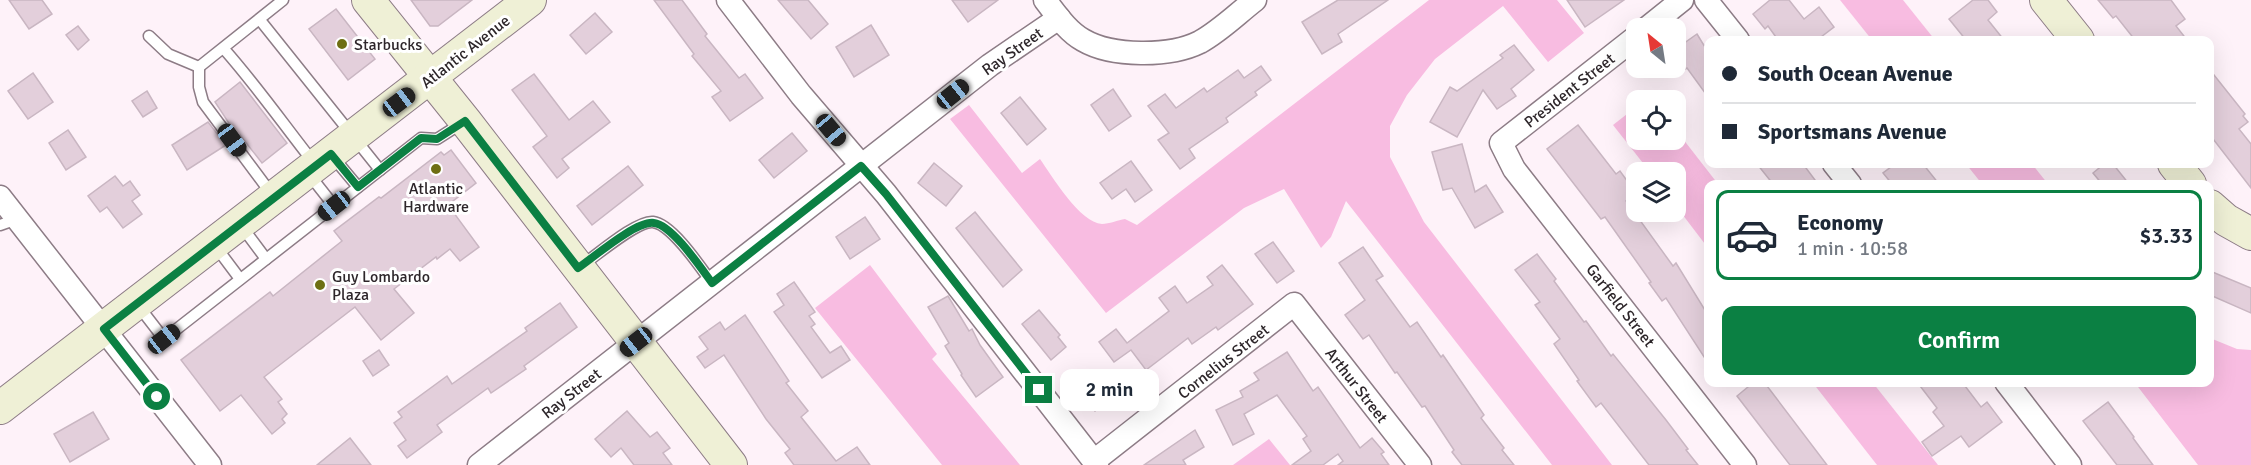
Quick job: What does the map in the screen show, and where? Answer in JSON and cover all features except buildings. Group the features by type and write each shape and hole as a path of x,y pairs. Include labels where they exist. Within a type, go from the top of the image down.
{"street":[{"path":"368,0 465,121 731,465"},
{"name":"Atlantic Avenue","path":"0,408 530,0"},
{"path":"728,0 801,95 886,194 1096,463"},
{"path":"1045,0 1059,18"},
{"name":"Ray Street","path":"479,465 990,64 1059,18 1080,39 1093,45 1145,53 1173,51 1197,43 1209,36 1255,0"},
{"path":"1660,18 1682,0"},
{"path":"1706,0 1735,36"},
{"path":"2046,0 2075,36"},
{"name":"President Street","path":"1501,143 1626,45"},
{"name":"Garfield Street","path":"1501,143 1514,169 1746,465"},
{"path":"1837,168 1847,180"},
{"path":"2177,168 2187,180"},
{"path":"0,197 9,222 104,329 210,465"},
{"path":"2214,210 2226,220 2251,234"},
{"name":"Cornelius Street","path":"1096,463 1294,304"},
{"name":"Arthur Street","path":"1294,304 1420,465"},
{"path":"2010,387 2070,465"}],"lane":[{"path":"199,67 283,0"},
{"path":"260,20 292,57 327,157 334,206"},
{"path":"149,36 168,54 199,67"},
{"path":"224,49 254,84 269,106 358,187"},
{"path":"199,67 199,87 203,102 274,198"},
{"path":"137,304 164,339 421,138 437,139 465,121"},
{"path":"327,157 380,170"},
{"path":"578,268 639,225 652,222 659,224 679,240 712,283"},
{"path":"240,224 266,259"},
{"path":"214,244 240,279"}],"shaded area":[{"path":"1429,0 1557,0 1584,33 1548,62 1503,6 1435,59 1407,95 1390,126 1390,157 1424,222 1612,465 1552,465 1346,201 1331,237 1321,248 1284,189 1244,208 1106,313 950,119 969,105 1022,173 1040,159 1067,198 1085,216 1102,224 1125,219 1137,225"},
{"path":"1840,0 1903,0 1932,36 1869,36"},
{"path":"1626,115 1626,142 1613,125"},
{"path":"1686,143 1715,180 1704,180 1704,243 1686,219 1686,162 1642,162 1633,150 1686,150"},
{"path":"1969,168 2035,168 2045,180 1979,180"},
{"path":"870,265 937,354 932,359 1020,465 942,465 815,308"},
{"path":"2214,340 2237,349 2251,350 2251,465 2198,465 2138,387 2214,387"},
{"path":"1816,387 1876,387 1938,465 1877,465"},
{"path":"1269,439 1290,465 1233,465"}],"place":[{"name":"Starbucks","path":"342,44"},
{"name":"Atlantic Hardware","path":"436,169"},
{"name":"Guy Lombardo Plaza","path":"320,285"}],"route":[{"path":"157,397 104,329 331,154 358,187 421,138 437,139 465,121 578,268 639,225 652,222 659,224 679,240 712,283 861,166 886,194 1039,390"}]}
